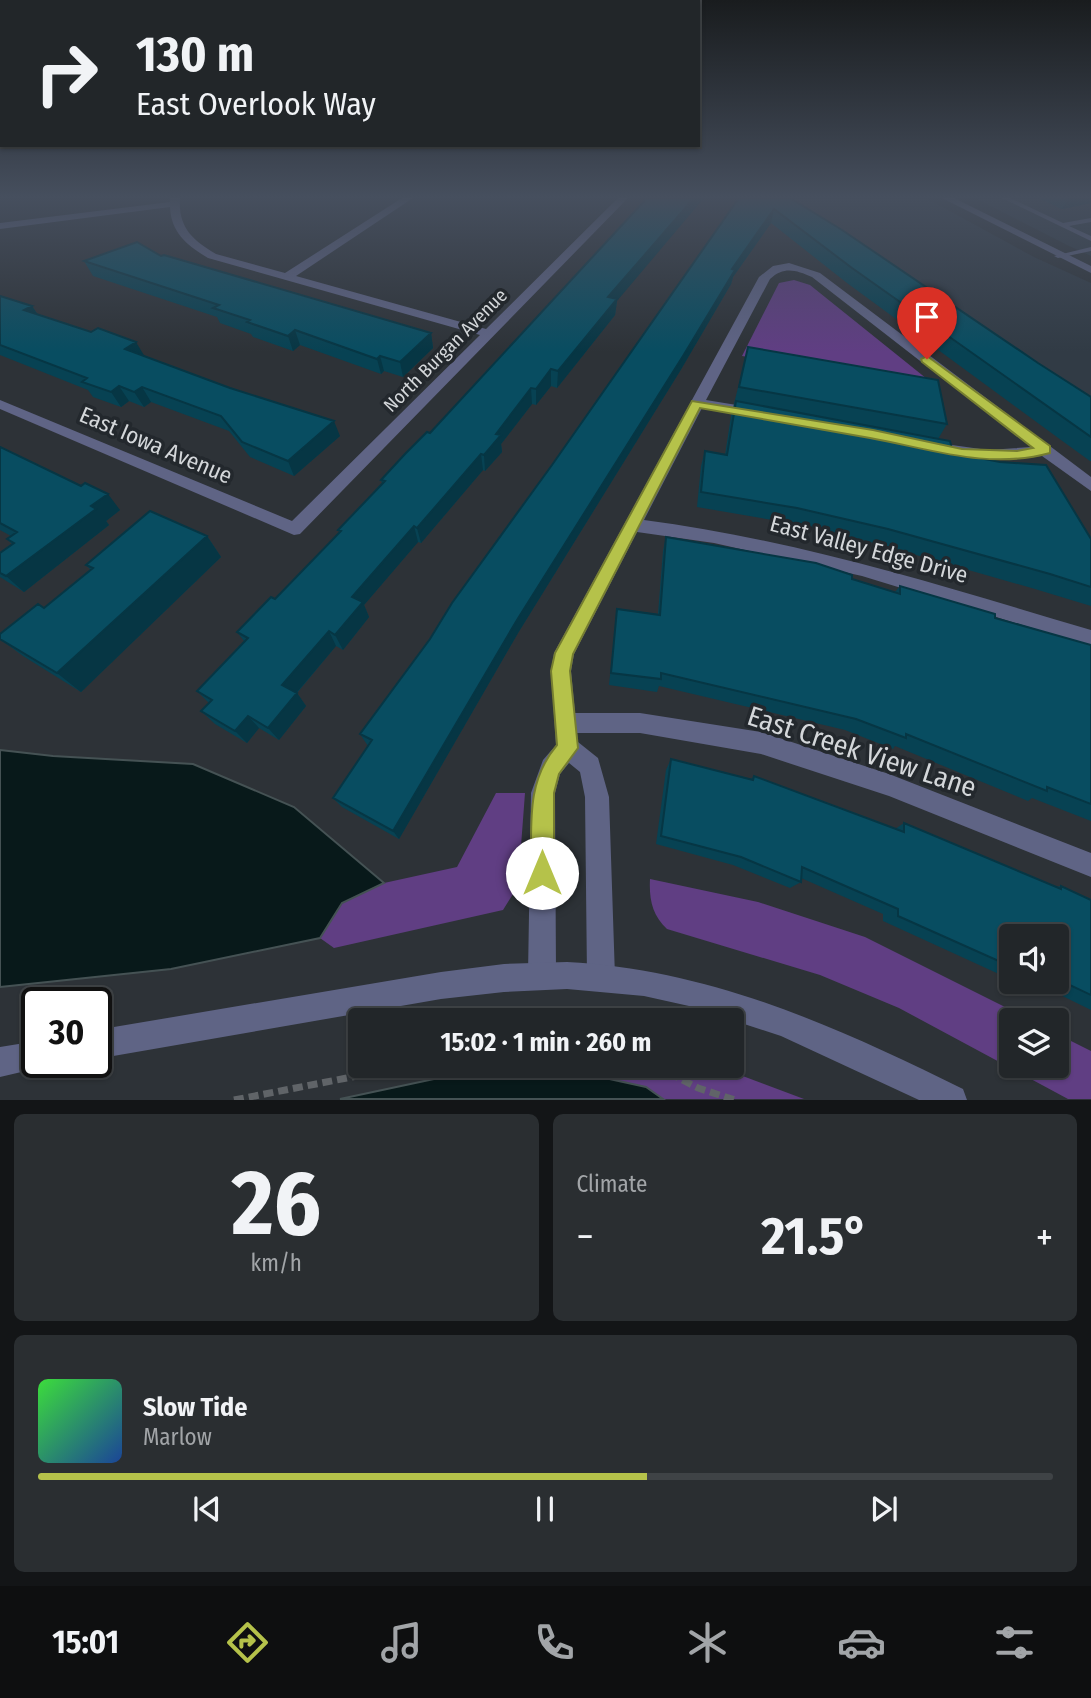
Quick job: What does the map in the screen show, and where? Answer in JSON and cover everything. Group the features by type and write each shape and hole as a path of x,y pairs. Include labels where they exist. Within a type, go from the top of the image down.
{"street":[{"path":"200,249 212,256 285,278 488,333"},
{"path":"285,278 329,249"},
{"name":"North Burgan Avenue","path":"294,529 572,249"},
{"path":"1045,249 1091,270"},
{"path":"542,974 543,793 551,768 568,748 561,671 564,653 696,403 765,277 772,270 785,265 802,268 816,275 1091,485"},
{"path":"696,403 775,416"},
{"name":"East Iowa Avenue","path":"0,404 294,529"},
{"path":"911,443 962,454 992,456 1017,456 1045,450"},
{"name":"East Valley Edge Drive","path":"631,525 714,536 862,569 1091,638"},
{"name":"East Creek View Lane","path":"566,723 640,723 761,743 889,785 1091,864"},
{"path":"568,748 590,766 597,797 601,977"},
{"path":"112,1042 407,991 542,974 601,977 694,993 834,1041 952,1100"},
{"path":"0,1062 21,1059"}],"lane":[{"path":"1058,256 1089,249"}],"path":[{"path":"234,1100 349,1078"},
{"path":"679,1078 698,1088 735,1100"}],"shaded area":[{"path":"853,249 1020,249 1091,283 1091,412"},
{"path":"1076,249 1091,249 1091,256"},
{"path":"794,280 810,285 937,387 742,356 779,283"},
{"path":"0,750 53,756 193,764 294,807 384,883 342,903 320,938 171,969 0,987"},
{"path":"496,793 525,793 518,886 503,910 334,948 320,938 342,903 384,883 457,867"},
{"path":"650,879 758,902 865,937 1007,1008 999,1008 999,1062 899,1008 820,975 667,929 652,906"},
{"path":"1069,1040 1091,1051 1091,1099 1068,1099 1029,1078 1069,1078"},
{"path":"744,1076 804,1099 663,1099 646,1087 605,1078"},
{"path":"439,1078 605,1078 646,1087 663,1099 340,1099"}],"building":[{"path":"117,249 150,249 161,256 431,333 400,362 380,356 377,359 295,330 288,336 213,308 219,305 84,261"},
{"path":"600,249 649,249 608,297 617,299 558,371 551,369 536,389 531,388 496,434 501,435 484,455 481,454 417,528 414,526 352,597 363,602 335,635 329,631 282,685 297,693 268,728 248,716 235,731 201,711 212,700 197,691 248,638 237,632 271,597 275,599 341,531 338,530 385,481 381,480 427,432 430,433"},
{"path":"703,249 746,249 683,356 517,620 393,831 333,798 372,740 360,734"},
{"path":"827,249 870,249 1091,397 1091,437"},
{"path":"0,296 32,306 24,310 91,332 98,328 136,342 125,349 230,388 334,421 288,461 242,442 221,416 142,387 134,392 119,386 111,392 82,382 87,378 0,345"},
{"path":"748,347 938,380 947,424 739,387"},
{"path":"736,401 950,441 953,453 1000,462 1046,465 1091,539 1091,587 888,529 797,508 701,492 705,451 727,455"},
{"path":"0,447 81,486 85,483 108,494 91,506 96,509 6,576 0,573 0,553 14,543 7,539 17,532 0,523"},
{"path":"150,511 207,536 57,673 0,639 0,634 38,604 44,608 93,568 86,565"},
{"path":"666,537 816,563 852,575 852,579 900,594 900,586 995,614 995,618 1091,645 1091,804 1047,787 1047,791 906,734 906,738 856,719 661,673 661,679 611,673 617,609 660,615"},
{"path":"671,759 753,780 754,776 904,832 904,823 1091,900 1091,995 1069,985 1069,924 999,924 999,961 898,916 898,909 802,867 801,882 741,857 661,836"}],"route":[{"path":"542,873 543,793 551,768 568,748 561,671 564,653 696,403 873,434 962,454 1017,456 1045,450 927,359"}]}
